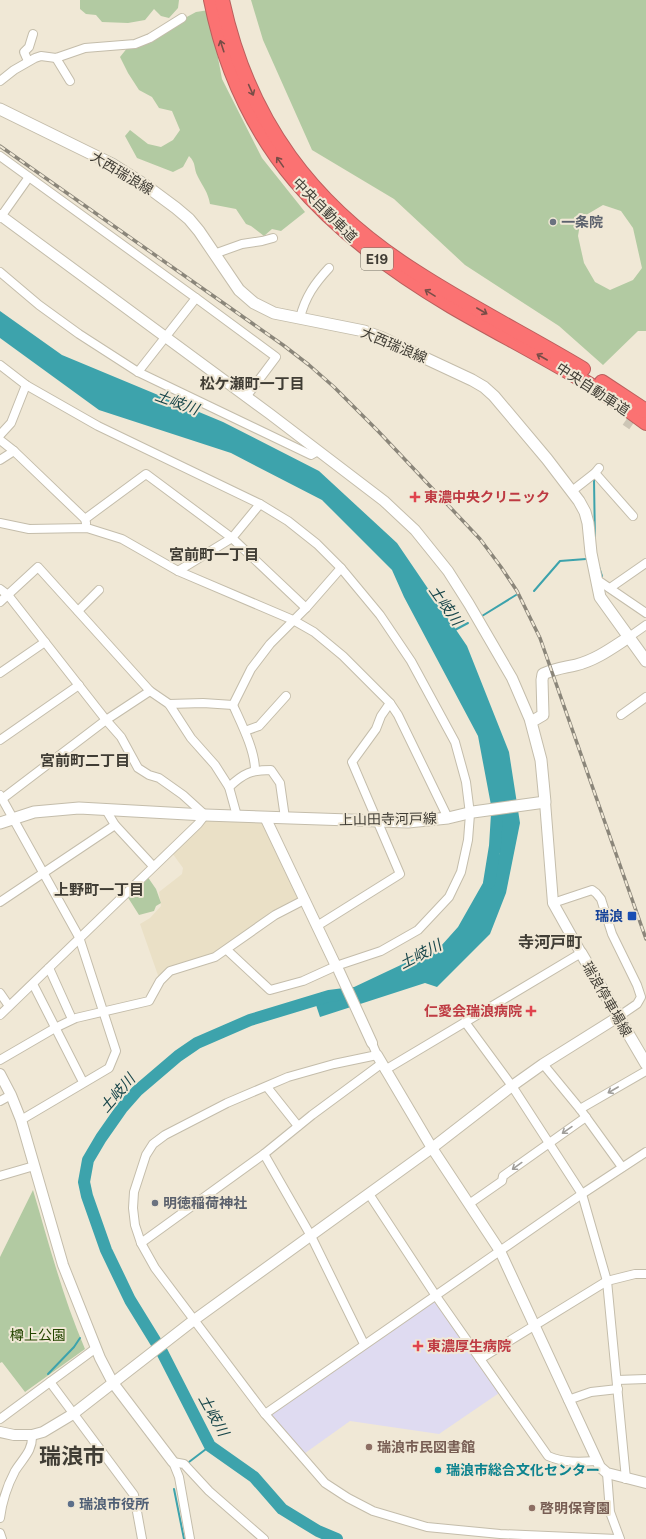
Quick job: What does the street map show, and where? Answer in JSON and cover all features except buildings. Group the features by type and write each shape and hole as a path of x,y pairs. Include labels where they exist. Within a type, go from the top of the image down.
{"highway":[{"name":"中央自動車道","path":"211,0 221,42 229,66 239,91 256,125 270,148 289,174 302,190 336,224 378,259 411,281 451,306 602,392 646,423"},
{"name":"中央自動車道","path":"222,0 231,38 239,62 250,90 265,120 282,148 305,177 331,205 368,238 416,272 549,349 646,411"}],"main road":[{"name":"大西瑞浪線","path":"0,109 112,164 145,185 176,208 189,219 199,232 238,290 254,303 274,313 364,331 466,377 484,387 502,405 572,491 586,512 591,553 600,597 646,661"},
{"path":"546,802 541,760 531,722 543,715 542,680 544,674 560,667 576,665 601,655 629,637"},
{"name":"上山田寺河戸線","path":"0,823 34,812 79,808 205,815 408,822 448,818 471,813 546,802"},
{"name":"瑞浪停車場線","path":"581,954 646,1064"}],"street":[{"path":"0,81 28,61 41,56 56,58 85,48 135,44 146,40 182,18"},
{"path":"28,61 24,52 29,47 33,34"},
{"path":"56,58 70,81"},
{"path":"0,156 276,357 246,397"},
{"path":"29,177 0,216 246,397 384,501 414,530 448,571 512,678 531,722"},
{"path":"214,254 242,244 273,238"},
{"path":"300,318 309,293 329,268"},
{"path":"0,272 39,305 79,334 138,372 311,455 318,451"},
{"path":"138,372 196,298"},
{"path":"0,365 26,385 98,426 260,504 288,521 318,544 341,568 380,615 411,660 455,742 466,782 471,813 468,840 461,872 449,897 418,930 381,951 338,969 270,990 227,950"},
{"path":"0,435 11,423 26,385"},
{"path":"0,440 14,451 85,519 87,528"},
{"path":"0,460 14,451"},
{"path":"572,491 597,471 633,516"},
{"path":"85,519 146,474 232,538 306,608"},
{"path":"178,570 232,538 260,504"},
{"path":"0,523 29,529 87,528 122,539 178,570 293,620 314,632 343,656 390,703 398,715 448,818"},
{"path":"610,588 646,563"},
{"path":"0,602 38,567 150,691 169,704 191,738 216,765 229,787 237,816"},
{"path":"233,705 251,669 270,644 306,608 341,568"},
{"path":"596,579 646,613"},
{"path":"0,589 8,595 121,737 138,768 149,775 159,778 183,794 205,815 198,824 79,937 0,1015"},
{"path":"78,611 99,590"},
{"path":"629,637 646,625"},
{"path":"0,673 45,642"},
{"path":"0,740 79,685"},
{"path":"21,1120 109,1068 116,1051 79,937 1,797 106,720 150,691"},
{"path":"245,731 259,726 286,696"},
{"path":"621,715 646,697"},
{"path":"169,704 203,703 233,705"},
{"path":"317,926 400,874 352,762 376,729 381,716 390,703"},
{"path":"233,705 245,731 255,763 255,770"},
{"path":"229,787 237,779 255,770 271,770 280,783 285,818"},
{"path":"141,1243 264,1154 298,1126 381,1063 466,1022 581,954 553,903 546,802"},
{"path":"106,810 114,825 153,866"},
{"path":"265,817 381,1063 432,1148 500,1251 596,1461 607,1473 646,1484"},
{"path":"0,902 114,825"},
{"path":"0,1432 14,1435 32,1435 47,1430 73,1414 194,1320 432,1148 512,1086 543,1064 637,1004 641,997 637,985 612,934 601,899 592,890 553,903"},
{"path":"0,1060 55,1028 72,1020 149,1001 160,981 170,972 215,957 275,915 304,900"},
{"path":"49,968 72,1020"},
{"path":"33,984 84,1082"},
{"path":"0,993 9,1006"},
{"path":"466,1022 512,1086 582,1194 607,1281 626,1479"},
{"path":"381,1063 334,1064 288,1078 227,1103 166,1135 153,1144 146,1155 134,1192 135,1225 141,1243 155,1268 265,1414 325,1483 348,1498 374,1511 427,1527 500,1534 619,1539 610,1512 607,1473"},
{"path":"543,1064 580,1109 622,1167"},
{"path":"580,1109 646,1071"},
{"path":"0,1074 11,1095 21,1120 63,1265 96,1348 113,1383 173,1462 179,1477 188,1539"},
{"path":"266,1087 298,1126"},
{"path":"0,1101 11,1095"},
{"path":"469,1204 502,1181 503,1176 586,1117"},
{"path":"265,1414 582,1194 646,1152"},
{"path":"264,1154 311,1236 364,1344"},
{"path":"0,1176 34,1166"},
{"path":"369,1194 436,1296 548,1456 555,1460 573,1462 596,1461"},
{"path":"480,1359 533,1325 607,1281 635,1274 646,1274"},
{"path":"0,1419 96,1348"},
{"path":"617,1380 646,1379"},
{"path":"50,1382 134,1495 142,1539"},
{"path":"568,1400 591,1392 618,1389"},
{"path":"0,1518 3,1500 9,1484 31,1448 32,1435"},
{"path":"173,1462 184,1464 209,1491 264,1539"},
{"path":"0,1534 2,1539"}],"shaded area":[{"path":"205,815 265,817 304,900 227,950 170,969 160,981 140,924 150,918 161,906 159,892 182,874 183,868 170,850"},
{"name":"東濃厚生病院","path":"435,1301 502,1391 439,1434 350,1421 301,1456 268,1412"}],"green space":[{"path":"80,0 179,0 178,8 169,18 161,16 154,9 145,20 128,23 102,22 96,15 86,14 80,9"},
{"path":"251,0 646,0 646,331 638,331 603,365 559,326 465,265 394,199 312,150 263,40","holes":["603,205 621,211 633,228 642,268 633,280 610,290 595,282 584,263 578,236 581,218"]},
{"path":"209,10 222,79 262,158 305,212 281,231 272,229 264,236 246,224 236,209 210,204 207,193 197,174 193,161 189,156 183,167 173,172 137,158 125,136 130,130 148,144 161,147 173,140 180,130 172,111 159,108 152,97 139,90 120,57 128,47 158,28 172,25 196,12"},
{"path":"147,876 156,889 161,903 156,906 154,911 139,915 127,896"},
{"name":"樽上公園","path":"33,1190 63,1291 85,1349 25,1392 2,1362 0,1363 0,1257"}],"water":[{"path":"0,311 62,355 223,422 319,471 397,543 467,646 509,752 520,823 506,893 490,934 437,987 425,983 320,1017 316,1005 441,946 458,927 500,853 478,736 404,597 392,570 322,500 231,453 99,410 0,338"}],"waterway":[{"path":"594,479 595,544"},
{"path":"534,591 560,561 586,559"},
{"path":"599,567 602,576"},
{"path":"482,616 516,595"},
{"path":"453,631 468,623"},
{"name":"土岐川","path":"489,883 495,846 497,814"},
{"name":"土岐川","path":"337,1539 318,1531 282,1509 254,1477 210,1446 162,1352 130,1300 106,1250 87,1196 84,1182 88,1160 122,1108 137,1091 178,1056 197,1043 250,1020 329,996 353,993"},
{"path":"48,1374 74,1347 80,1338"},
{"path":"189,1462 210,1446"},
{"path":"174,1489 184,1539"}],"tunnel":[{"path":"626,427 645,399"}],"railway":[{"path":"0,146 283,345 309,365 334,387 378,431 480,539 517,591 540,638 646,939"}],"place":[{"name":"一条院","path":"553,222"},
{"name":"東濃中央クリニック","path":"415,497"},
{"name":"瑞浪","path":"632,916"},
{"name":"仁愛会瑞浪病院","path":"531,1011"},
{"name":"明徳稲荷神社","path":"155,1203"},
{"name":"東濃厚生病院","path":"418,1346"},
{"name":"瑞浪市民図書館","path":"369,1447"},
{"name":"瑞浪市総合文化センター","path":"438,1470"},
{"name":"瑞浪市役所","path":"71,1504"},
{"name":"啓明保育園","path":"532,1508"}],"district":[{"name":"松ケ瀬町一丁目","path":"252,383"},
{"name":"宮前町一丁目","path":"214,554"},
{"name":"宮前町二丁目","path":"85,760"},
{"name":"上野町一丁目","path":"99,889"},
{"name":"寺河戸町","path":"550,942"},
{"name":"瑞浪市","path":"72,1456"}]}
